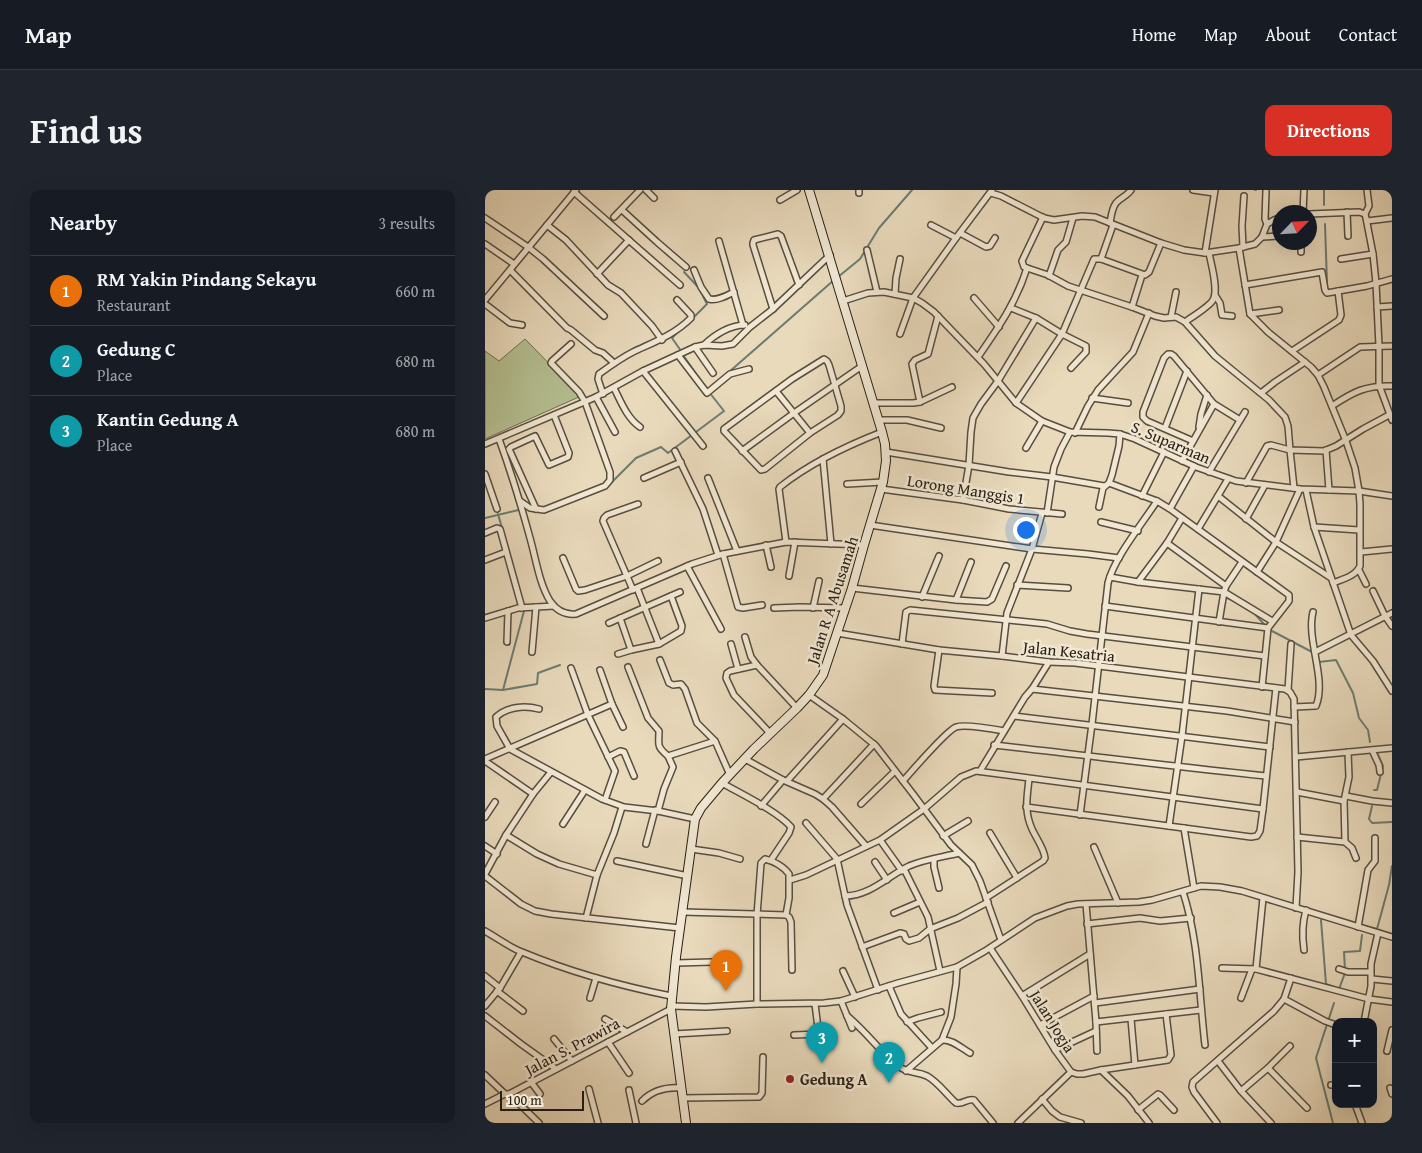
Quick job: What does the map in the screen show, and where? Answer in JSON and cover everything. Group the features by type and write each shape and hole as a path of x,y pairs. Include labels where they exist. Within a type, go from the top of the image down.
{"street":[{"path":"614,217 640,190"},
{"path":"646,190 654,198"},
{"path":"781,200 797,190"},
{"name":"Jalan R A Abusamah","path":"686,1123 671,996 695,819 701,808 722,783 797,708 823,675 852,588 885,472 886,452 879,420 809,190"},
{"path":"1101,259 1115,205 1131,190"},
{"path":"1193,190 1214,191 1207,253 1215,296 1222,314 1232,316"},
{"path":"1303,205 1304,190"},
{"path":"1246,483 1267,446 1317,452 1326,450 1346,441 1363,429 1391,418 1379,385 1379,346 1373,254 1365,214 1369,206 1367,190"},
{"path":"485,300 487,292 510,270 575,191 680,285"},
{"path":"899,334 913,298 992,191 1043,217 1054,220 1082,216 1095,217 1161,243 1184,250 1207,253 1255,244 1262,237 1267,224 1272,221"},
{"path":"1265,191 1265,219 1267,224"},
{"path":"1245,196 1241,248 1250,314 1254,320 1305,362 1318,375 1325,387 1355,468 1360,504 1359,530 1361,552 1359,570 1366,584"},
{"path":"622,210 686,267"},
{"path":"1347,212 1348,236"},
{"path":"1317,214 1359,212 1365,214"},
{"path":"1043,217 1022,261 1023,266 1068,286 1132,306 1162,318 1179,318 1185,322 1215,356 1261,393 1285,417 1288,426 1290,450 1300,489 1351,635 1373,661 1392,691"},
{"path":"485,218 543,259 605,316"},
{"path":"1049,276 1058,250 1067,242 1073,218"},
{"path":"1367,221 1392,218"},
{"path":"547,225 566,240 607,285 621,293 663,340"},
{"path":"931,225 956,238"},
{"path":"960,232 986,247 995,238"},
{"path":"773,309 753,245 754,240 778,234 783,238 799,285"},
{"path":"1262,237 1272,236"},
{"path":"597,274 629,240"},
{"path":"719,241 743,325"},
{"path":"1016,403 1062,334 1093,260 1101,259 1145,276 1149,272 1161,243"},
{"path":"485,244 514,264"},
{"path":"867,250 877,292"},
{"path":"1341,259 1373,254"},
{"path":"485,444 596,398 643,371 695,347 733,344 799,285 829,255"},
{"path":"895,294 900,259"},
{"path":"978,357 1011,308 1027,268"},
{"path":"510,270 567,328 595,350 603,353 614,364"},
{"path":"694,270 701,287 709,299 722,298 734,292"},
{"path":"1245,285 1322,272 1326,292 1375,284 1392,279"},
{"path":"1132,306 1142,275"},
{"path":"1292,351 1339,320 1341,315 1338,291"},
{"name":"S. Suparman","path":"843,301 877,292 895,294 922,302 978,357 1016,403 1043,421 1073,433 1120,434 1209,472 1246,483 1300,489 1359,491 1392,496"},
{"path":"1171,317 1176,292"},
{"path":"1185,322 1208,305 1215,296"},
{"path":"974,298 999,327"},
{"path":"603,394 598,379 599,375 631,353 663,340 692,317 677,300"},
{"path":"485,304 509,323 522,325"},
{"path":"1377,307 1392,306"},
{"path":"1011,308 1036,318 1062,334 1084,344 1087,348 1085,354 1071,368"},
{"path":"1250,314 1279,310"},
{"path":"1002,656 1007,613 1033,549 1057,458 1092,398 1133,352 1149,313"},
{"path":"920,402 912,364 915,360 928,354 938,316"},
{"path":"963,500 969,465 973,418 981,404 999,381 1036,318"},
{"path":"704,345 733,327 743,325 750,327"},
{"path":"520,501 530,508 545,510 605,486 611,477 585,402 579,392 551,364 571,344"},
{"path":"1318,375 1360,347 1392,346"},
{"path":"695,347 713,373"},
{"path":"681,353 701,387 709,392 731,374 749,369"},
{"path":"1193,441 1147,420 1143,414 1165,356 1169,354 1187,371 1214,404 1240,420"},
{"path":"823,359 827,360 841,411 763,470 758,468 723,431 776,391 823,359"},
{"path":"1261,393 1305,362"},
{"path":"742,451 862,366"},
{"path":"643,371 703,446"},
{"path":"1165,428 1187,371"},
{"path":"1332,406 1354,392 1379,385 1392,386"},
{"path":"614,388 628,415 641,427"},
{"path":"873,403 920,402 952,388"},
{"path":"776,391 811,433"},
{"path":"1198,432 1207,395"},
{"path":"596,398 615,432"},
{"path":"1092,398 1129,403"},
{"path":"1182,461 1214,404"},
{"path":"1209,472 1245,412"},
{"path":"536,509 509,449 535,436 549,465 568,457 569,453 554,415"},
{"path":"879,420 907,420 941,428"},
{"path":"1026,448 1043,421"},
{"path":"786,542 780,487 837,451 882,432"},
{"path":"1099,507 1117,455 1120,434"},
{"path":"499,439 520,501 547,594 554,606 565,614 576,614 687,566 721,554 786,542 864,545"},
{"path":"675,450 703,509 721,554 738,607 762,605"},
{"path":"1326,450 1329,490"},
{"path":"886,452 1107,485 1157,501 1290,597 1268,628 1262,687"},
{"path":"1142,496 1164,452"},
{"path":"823,459 831,544"},
{"path":"644,478 681,462"},
{"path":"1171,507 1194,466"},
{"path":"485,474 487,487 497,509"},
{"path":"708,478 737,551"},
{"path":"1198,529 1228,479"},
{"name":"Lorong Manggis 1","path":"847,484 882,486 1009,509 1062,514"},
{"path":"1246,519 1265,485"},
{"path":"1257,572 1276,542 1300,489"},
{"path":"1217,496 1276,542 1332,580 1354,574 1359,570"},
{"path":"1080,815 1109,577 1119,558 1157,501"},
{"path":"637,504 607,515 603,521 627,576 644,607 659,644"},
{"path":"1138,582 1167,543 1182,518"},
{"path":"1101,522 1137,531"},
{"path":"870,525 1033,549 1119,558"},
{"path":"1314,527 1359,530"},
{"path":"485,533 497,528 500,529 522,608"},
{"path":"789,576 795,542"},
{"path":"1167,543 1225,589 1273,621"},
{"path":"766,545 771,567"},
{"path":"1361,552 1392,549"},
{"path":"485,560 506,552"},
{"path":"922,596 939,556"},
{"path":"563,558 576,589 579,591 627,576 658,561"},
{"path":"956,600 971,562"},
{"path":"1219,622 1225,589 1242,562"},
{"path":"687,566 721,629"},
{"path":"852,588 985,603 989,602 1006,566"},
{"path":"1109,577 1199,589 1225,589"},
{"path":"813,608 819,581"},
{"path":"1017,585 1067,588"},
{"path":"1169,826 1199,589"},
{"path":"1373,591 1392,626"},
{"path":"609,622 680,592"},
{"path":"618,654 659,644 681,631 682,626 671,596"},
{"path":"485,618 508,610 554,606"},
{"path":"1105,606 1268,628"},
{"path":"533,652 536,607"},
{"path":"775,608 845,608"},
{"path":"507,642 508,610"},
{"path":"902,644 906,612 909,610 1047,624 1070,631 1102,636 1265,656"},
{"path":"1294,707 1317,706 1318,701 1319,689 1313,612"},
{"path":"1315,652 1392,613"},
{"path":"619,618 631,650"},
{"name":"Jalan Kesatria","path":"837,633 939,650 1099,666 1288,690"},
{"path":"745,637 751,657 797,708"},
{"path":"731,644 738,669"},
{"path":"1291,644 1288,690 1292,693 1294,699 1295,722 1298,872 1296,908"},
{"path":"939,650 933,686 935,690 993,693"},
{"path":"660,660 668,681 673,685 681,684 685,689 697,724 715,741 730,776"},
{"path":"980,771 1003,731 1025,697 1033,689 1049,662"},
{"path":"757,665 727,673 727,682 734,694 770,734"},
{"path":"628,667 648,718 659,731 658,742 661,750 668,756 673,767 646,844"},
{"path":"571,668 589,715 615,771 605,800"},
{"path":"600,670 612,704 623,727"},
{"path":"1026,807 1257,836 1260,831 1263,809 1276,688"},
{"path":"1033,689 1185,706 1295,722"},
{"path":"809,695 874,744 943,836 972,865 976,871 1001,940"},
{"path":"485,760 612,704"},
{"path":"539,709 522,706 498,714 496,717 497,726 510,749 585,790 622,807 657,810 695,819"},
{"path":"1014,716 1270,747"},
{"path":"761,806 843,719"},
{"path":"903,781 947,734 956,727 1003,731"},
{"path":"668,756 715,741"},
{"path":"823,799 874,744"},
{"path":"994,746 1267,776"},
{"path":"1296,757 1392,748"},
{"path":"1372,750 1378,761 1380,772"},
{"path":"608,757 620,751 624,752 633,776"},
{"path":"1345,842 1345,798 1349,777 1349,752"},
{"path":"745,759 823,799 866,846"},
{"path":"485,760 533,794"},
{"path":"861,804 895,771"},
{"path":"790,880 806,875 880,840 924,809 961,777 972,772 980,771 1263,809"},
{"path":"551,772 533,794 506,835 485,875 521,904 535,911 680,928"},
{"path":"862,947 900,933 904,934 909,941 919,938 930,929 958,918 987,900 1043,861 1045,858 1044,853 1029,822 1026,807 1029,779"},
{"path":"722,783 789,825 791,830 771,860"},
{"path":"563,824 585,790"},
{"path":"1297,792 1392,802"},
{"path":"485,817 495,802"},
{"path":"586,918 597,875 622,807"},
{"path":"943,836 968,821"},
{"path":"805,823 837,859 845,896 877,990"},
{"path":"1183,828 1193,888"},
{"path":"990,833 1017,878"},
{"path":"506,835 537,854 559,864 597,875"},
{"path":"1297,837 1345,842 1352,848 1356,858"},
{"path":"1359,927 1368,870 1374,862 1375,838"},
{"path":"880,840 903,870 929,916 930,929 940,971"},
{"path":"485,846 497,854"},
{"path":"1093,847 1119,903"},
{"path":"691,849 719,853 741,859"},
{"path":"845,896 860,893 917,863 959,853"},
{"path":"757,1004 757,915 761,863 765,859 771,860 788,872 790,880 786,915"},
{"path":"934,859 933,867 939,888"},
{"path":"617,861 688,876"},
{"path":"875,862 887,880"},
{"path":"671,1008 757,1004 815,1004 841,1001 957,967 1035,918 1067,906 1152,900 1201,886 1242,891 1392,937"},
{"path":"1183,892 1191,918 1205,1045"},
{"path":"1241,998 1254,969 1263,898"},
{"path":"894,913 921,902"},
{"path":"1087,904 1097,1051"},
{"path":"1304,950 1303,922 1307,910"},
{"path":"683,912 786,915 791,922 792,970"},
{"path":"1087,924 1140,918 1160,922 1191,918"},
{"path":"485,931 521,952 596,978 671,996"},
{"path":"1365,1018 1369,999 1371,964 1379,933"},
{"name":"Jalan Jogja","path":"990,948 1071,1072 1080,1074 1170,1059 1166,1014"},
{"path":"485,1006 498,990 521,952"},
{"path":"1022,996 1090,954"},
{"path":"676,962 712,962"},
{"path":"906,1071 942,1040 951,1017 957,967"},
{"path":"1222,968 1254,969 1369,999 1392,1002"},
{"path":"1339,968 1348,972 1370,972"},
{"path":"843,971 855,997"},
{"path":"485,976 523,1011"},
{"path":"590,998 596,978"},
{"path":"1217,1123 1194,1092 1192,1084 1274,1011 1283,999 1291,978"},
{"path":"1371,979 1392,981"},
{"path":"889,986 907,1022 932,1048"},
{"path":"1095,1003 1200,989"},
{"path":"1040,1025 1094,996"},
{"path":"1283,999 1330,1023"},
{"path":"841,1001 852,1028"},
{"path":"815,1004 820,1044"},
{"name":"Jalan S. Prawira","path":"485,1104 572,1061 671,1008"},
{"path":"1096,1022 1201,1010"},
{"path":"907,1022 941,1012"},
{"path":"485,1016 556,1069"},
{"path":"847,1016 862,1028 882,1051 906,1071 927,1077 956,1103 961,1104 970,1099 973,1100 993,1123"},
{"path":"1131,1018 1135,1065"},
{"path":"605,1019 627,1032"},
{"path":"1055,1050 1096,1030"},
{"path":"1387,1051 1392,1030"},
{"path":"674,1034 727,1031"},
{"path":"794,1035 819,1034"},
{"path":"554,1039 572,1061"},
{"path":"942,1040 950,1041 970,1053"},
{"path":"608,1042 629,1073"},
{"path":"1241,1091 1290,1046"},
{"path":"683,1098 759,1097 762,1094 763,1057"},
{"path":"1217,1061 1241,1091 1270,1122"},
{"path":"1268,1068 1307,1108"},
{"path":"1101,1070 1127,1096 1149,1123"},
{"path":"1018,1123 1071,1072"},
{"path":"485,1075 539,1123"},
{"path":"531,1082 539,1094"},
{"path":"642,1101 657,1090 681,1088"},
{"path":"1390,1088 1392,1094"},
{"path":"589,1089 597,1123"},
{"path":"629,1090 636,1123"},
{"path":"1138,1110 1158,1094 1174,1110"},
{"path":"1043,1099 1052,1111 1060,1117 1081,1123"},
{"path":"1356,1108 1362,1123"}],"green space":[{"path":"525,339 581,396 485,439 485,351 499,361"}],"waterway":[{"path":"838,277 860,259 879,228 912,190"},
{"path":"1324,190 1324,205"},
{"path":"1325,224 1327,283"},
{"path":"684,272 699,288 707,304 693,318"},
{"path":"729,372 834,280"},
{"path":"678,332 672,338 681,351"},
{"path":"683,355 699,378"},
{"path":"604,489 636,458 661,447 668,453 724,411 709,392"},
{"path":"485,518 527,508"},
{"path":"498,514 502,528"},
{"path":"1225,597 1234,601"},
{"path":"503,690 524,611"},
{"path":"1253,612 1264,624"},
{"path":"1272,631 1314,653"},
{"path":"1318,660 1319,662 1336,660 1353,693 1359,718 1368,730 1370,742"},
{"path":"485,689 503,690 537,684 538,673 560,665"},
{"path":"1377,753 1383,766 1382,770"},
{"path":"1374,790 1377,790 1381,774"},
{"path":"1372,806 1369,819 1372,823 1392,822"},
{"path":"1367,927 1377,929 1392,866"},
{"path":"1321,920 1326,984 1339,989 1345,973"},
{"path":"1345,970 1344,952 1360,951 1362,935"},
{"path":"1333,1123 1316,1058 1334,1003"}],"place":[{"name":"RM Yakin Pindang Sekayu","path":"726,991"},
{"name":"Kantin Gedung A","path":"822,1063"},
{"name":"Gedung A","path":"790,1079"},
{"name":"Gedung C","path":"889,1083"}]}
